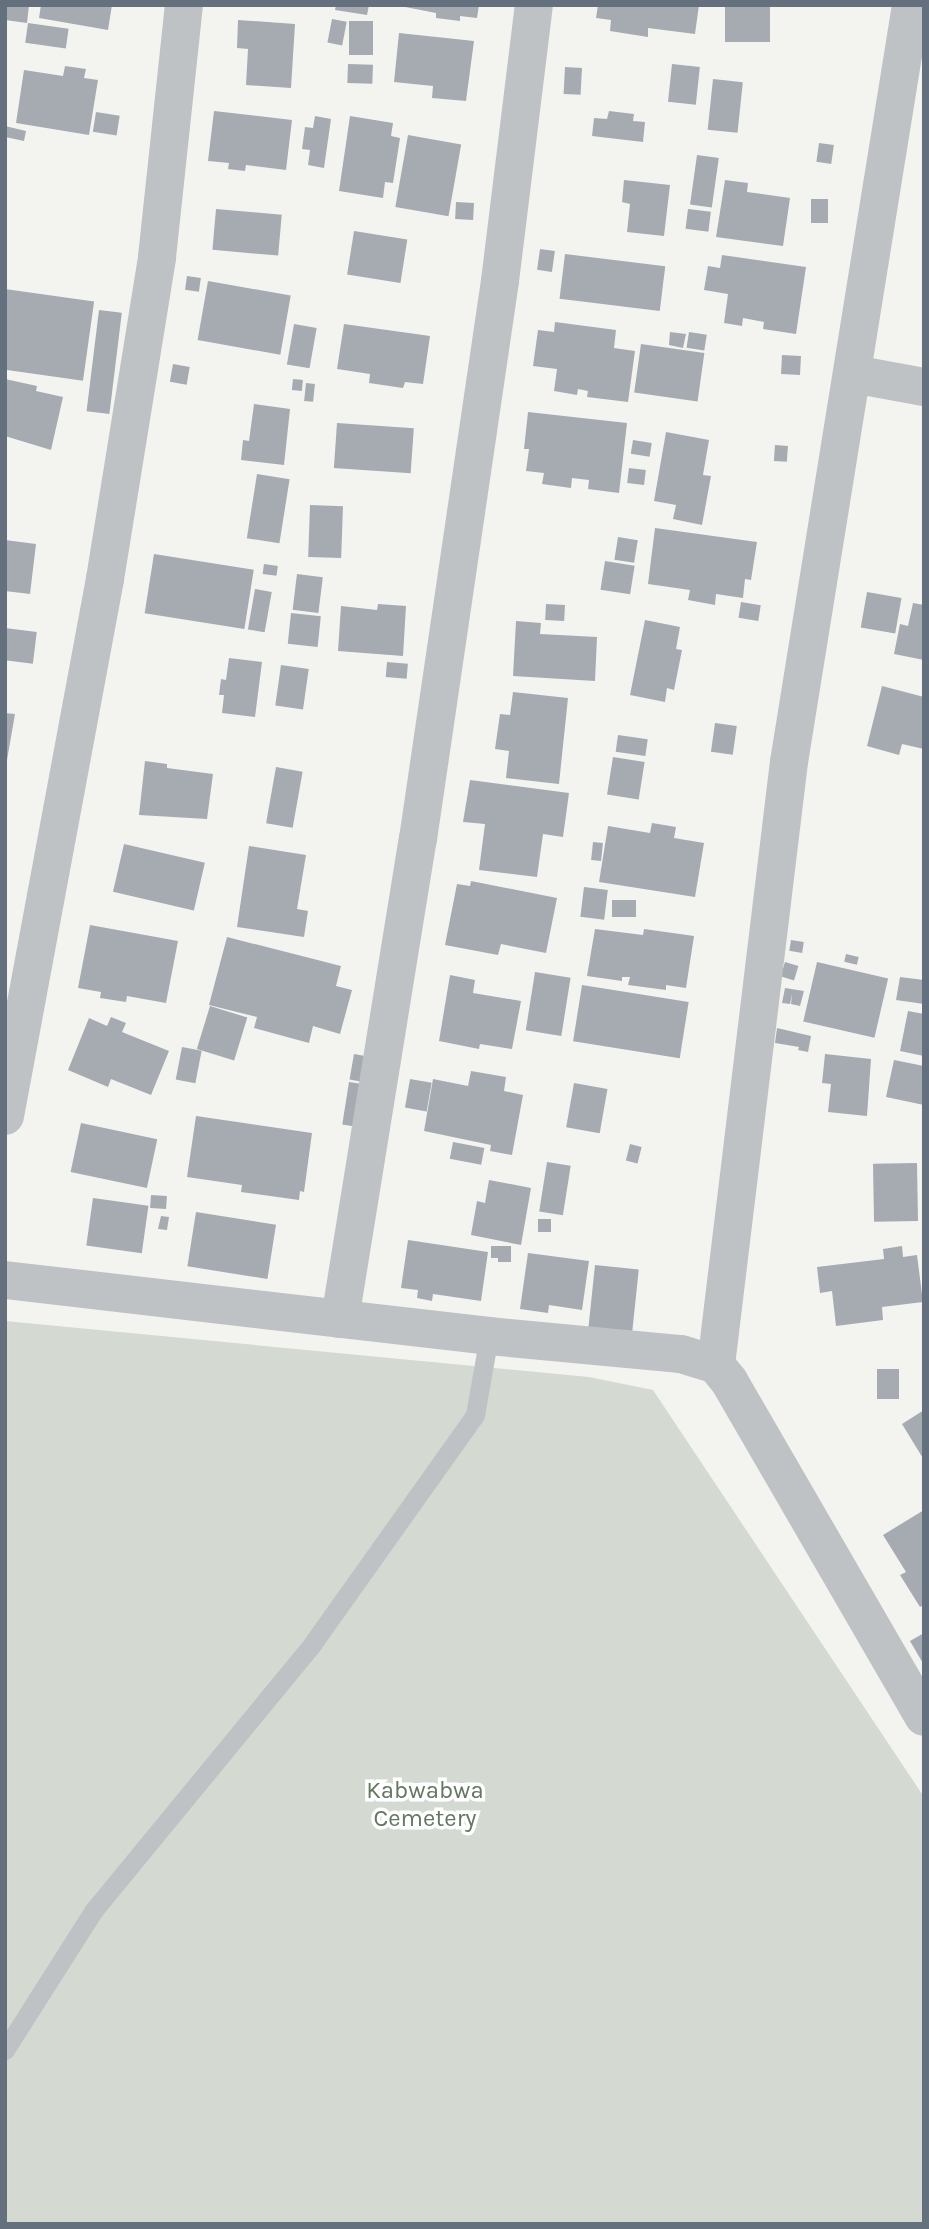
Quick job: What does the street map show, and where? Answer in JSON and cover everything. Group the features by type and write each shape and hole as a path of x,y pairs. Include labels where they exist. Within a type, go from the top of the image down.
{"street":[{"path":"5,1116 106,579 157,257 184,5"},
{"path":"340,1319 418,839 500,281 534,5"},
{"path":"716,1365 789,762 911,5"},
{"path":"853,374 924,387"},
{"path":"5,1280 489,1336 681,1354 716,1365 729,1381 924,1717"}],"lane":[{"path":"5,2050 94,1910 313,1643 475,1415 489,1336"}],"green space":[{"name":"Kabwabwa Cemetery","path":"5,1321 589,1377 653,1390 924,1797 924,2224 5,2224"}],"building":[{"path":"7,5 29,5 27,23 5,20"},
{"path":"41,5 112,5 108,30 39,18"},
{"path":"336,5 369,5 367,15 335,10"},
{"path":"395,5 479,5 477,18 460,16 460,21 436,18 436,13"},
{"path":"598,5 699,5 695,34 648,28 648,37 610,31 611,20 596,18"},
{"path":"725,5 770,5 770,42 725,42"},
{"path":"332,19 347,22 342,45 327,43"},
{"path":"238,20 295,24 291,88 246,85 248,49 237,48"},
{"path":"349,21 373,21 373,55 349,55"},
{"path":"28,23 69,29 66,49 25,43"},
{"path":"399,33 474,41 466,101 432,98 433,86 394,82"},
{"path":"348,64 373,65 372,84 347,83"},
{"path":"672,64 700,67 696,105 668,102"},
{"path":"65,66 86,69 84,78 98,80 89,135 16,123 24,70 63,76"},
{"path":"565,67 582,68 581,95 564,94"},
{"path":"713,79 743,82 738,133 708,130"},
{"path":"214,111 292,120 286,170 246,165 245,171 228,169 229,163 208,161"},
{"path":"609,111 634,114 633,121 645,122 643,142 592,136 594,118 607,119"},
{"path":"96,112 120,116 117,136 93,132"},
{"path":"315,116 331,119 324,168 308,165 310,150 302,149 305,127 313,128"},
{"path":"350,116 393,123 391,136 400,138 393,183 385,182 383,198 339,191"},
{"path":"5,126 26,131 24,141 5,137"},
{"path":"408,135 461,144 449,216 395,207"},
{"path":"819,143 834,145 831,164 816,162"},
{"path":"697,155 719,158 712,208 690,205"},
{"path":"624,180 670,185 664,236 627,232 630,204 622,202"},
{"path":"725,180 748,183 747,192 790,198 783,246 716,237"},
{"path":"811,199 828,199 828,223 811,223"},
{"path":"456,202 474,203 473,220 455,219"},
{"path":"216,209 282,215 278,256 212,250"},
{"path":"688,209 711,212 708,232 686,229"},
{"path":"354,231 407,239 400,283 347,274"},
{"path":"540,249 555,251 552,272 537,270"},
{"path":"565,254 665,266 660,311 560,299"},
{"path":"722,255 806,267 796,334 763,329 764,322 743,318 742,326 724,323 728,294 704,290 708,266 720,268"},
{"path":"187,276 201,278 199,292 185,290"},
{"path":"208,281 291,296 280,355 198,340"},
{"path":"5,289 94,302 83,381 5,370"},
{"path":"99,310 122,313 109,414 87,411"},
{"path":"555,322 616,330 614,348 635,351 628,402 587,397 588,391 578,389 577,395 554,391 557,369 533,366 538,330 554,332"},
{"path":"294,324 317,328 310,368 287,364"},
{"path":"344,324 430,336 423,384 405,382 403,388 369,383 370,374 337,369"},
{"path":"670,332 686,334 683,348 669,345"},
{"path":"689,332 707,335 704,351 686,348"},
{"path":"641,344 704,353 698,401 634,393"},
{"path":"782,355 801,356 800,375 781,374"},
{"path":"173,364 190,367 187,385 170,382"},
{"path":"5,379 37,386 36,391 63,397 51,450 5,436"},
{"path":"293,379 303,380 302,391 292,390"},
{"path":"306,383 315,384 313,402 304,401"},
{"path":"254,404 290,409 284,465 241,460 243,440 249,441"},
{"path":"528,412 627,423 619,493 588,489 589,480 572,478 571,488 542,484 544,473 526,471 529,449 524,449"},
{"path":"337,423 414,428 411,473 334,468"},
{"path":"666,432 709,440 703,475 711,476 702,525 673,519 676,505 654,501"},
{"path":"633,440 652,443 650,457 631,454"},
{"path":"775,445 788,446 787,462 774,461"},
{"path":"629,468 646,470 644,485 627,483"},
{"path":"257,474 290,479 279,543 247,538"},
{"path":"310,505 343,506 341,558 308,557"},
{"path":"655,528 757,542 751,580 745,579 743,598 716,594 715,605 688,600 690,590 648,584"},
{"path":"618,537 638,540 634,563 614,560"},
{"path":"5,540 36,544 30,594 5,591"},
{"path":"154,554 254,570 244,629 145,613"},
{"path":"605,561 635,566 630,594 600,590"},
{"path":"264,564 278,566 276,576 263,574"},
{"path":"297,574 323,577 318,613 293,610"},
{"path":"255,589 272,592 265,632 248,629"},
{"path":"867,592 901,598 895,634 861,627"},
{"path":"741,602 761,605 758,621 738,618"},
{"path":"913,603 924,605 924,660 894,654 900,624 908,626"},
{"path":"378,604 406,606 403,656 338,651 341,606 377,610"},
{"path":"546,604 565,605 564,621 545,620"},
{"path":"291,613 321,616 318,647 288,644"},
{"path":"645,620 680,627 676,649 682,650 674,690 667,688 665,702 630,695"},
{"path":"516,621 541,623 540,634 597,637 595,681 513,676"},
{"path":"5,628 37,632 33,664 5,660"},
{"path":"229,658 262,662 255,717 222,713 224,695 219,695 221,679 226,680"},
{"path":"387,662 408,664 407,679 386,677"},
{"path":"281,665 309,669 303,709 275,706"},
{"path":"882,686 924,697 924,749 902,744 899,755 867,746"},
{"path":"513,692 568,698 559,784 506,778 509,751 495,749 500,714 510,715"},
{"path":"5,713 15,714 7,760 5,760"},
{"path":"715,723 737,726 733,755 711,752"},
{"path":"618,735 648,739 645,756 616,752"},
{"path":"613,757 645,762 639,800 607,795"},
{"path":"145,761 167,764 167,768 213,774 207,819 139,815"},
{"path":"276,767 303,772 293,828 266,823"},
{"path":"470,780 569,793 563,837 543,834 537,877 479,870 485,824 463,822"},
{"path":"652,823 676,827 674,838 704,843 695,897 599,882 608,826 650,833"},
{"path":"593,842 603,843 601,861 591,860"},
{"path":"124,844 205,863 194,910 113,892"},
{"path":"249,846 306,855 297,909 308,911 304,937 237,927"},
{"path":"471,881 557,898 546,953 501,944 498,955 445,945 457,884 470,886"},
{"path":"584,887 608,890 604,920 580,917"},
{"path":"612,900 636,900 636,917 612,917"},
{"path":"90,925 178,941 166,1003 127,996 126,1002 100,998 101,992 78,988"},
{"path":"595,929 643,935 644,929 694,936 686,988 666,985 666,990 628,985 630,977 622,977 622,981 587,976"},
{"path":"227,937 341,966 336,986 352,990 340,1034 313,1026 309,1043 254,1028 257,1017 209,1005"},
{"path":"791,940 804,942 802,953 789,951"},
{"path":"846,954 859,957 857,965 844,962"},
{"path":"785,962 798,966 794,980 781,976"},
{"path":"817,962 888,978 874,1038 803,1021"},
{"path":"535,972 571,978 561,1036 526,1030"},
{"path":"450,975 475,980 473,993 521,1001 512,1049 480,1044 479,1049 439,1041"},
{"path":"900,977 924,980 924,1004 896,1000"},
{"path":"582,985 689,1002 680,1058 573,1041"},
{"path":"785,988 804,991 800,1006 791,1004 792,994 790,1004 782,1003"},
{"path":"210,1006 247,1017 234,1060 197,1049"},
{"path":"908,1011 924,1014 924,1056 900,1051"},
{"path":"111,1017 126,1023 122,1032 169,1051 151,1095 111,1079 108,1087 68,1070 89,1018 107,1026"},
{"path":"777,1028 811,1036 808,1052 798,1050 799,1047 775,1043"},
{"path":"182,1047 202,1051 195,1083 176,1079"},
{"path":"354,1054 371,1057 366,1083 349,1080"},
{"path":"825,1054 871,1059 867,1116 828,1112 831,1084 822,1083"},
{"path":"894,1060 924,1066 924,1105 886,1097"},
{"path":"471,1071 506,1077 504,1091 523,1095 512,1155 490,1151 491,1145 424,1131 433,1079 468,1086"},
{"path":"410,1079 432,1083 427,1111 405,1108"},
{"path":"349,1082 367,1085 360,1127 342,1124"},
{"path":"574,1083 607,1089 600,1133 566,1127"},
{"path":"196,1116 312,1133 304,1192 300,1191 299,1200 241,1192 242,1185 187,1177"},
{"path":"81,1123 157,1139 147,1188 71,1172"},
{"path":"453,1142 484,1148 481,1165 450,1159"},
{"path":"630,1144 642,1147 638,1163 626,1160"},
{"path":"547,1162 571,1166 563,1215 539,1211"},
{"path":"917,1163 918,1221 874,1222 873,1164"},
{"path":"489,1180 531,1188 521,1245 471,1235 477,1201 485,1203"},
{"path":"151,1195 167,1196 166,1209 150,1208"},
{"path":"93,1198 148,1206 142,1253 86,1246"},
{"path":"196,1212 276,1225 267,1279 187,1266"},
{"path":"161,1216 169,1217 167,1230 158,1229"},
{"path":"538,1219 551,1219 551,1232 538,1232"},
{"path":"408,1240 488,1252 481,1301 433,1294 432,1301 417,1298 418,1290 401,1288"},
{"path":"491,1246 511,1246 511,1262 498,1262 498,1258 491,1258"},
{"path":"902,1246 903,1257 917,1255 923,1302 882,1307 883,1320 836,1326 832,1291 820,1293 817,1267 884,1259 883,1249"},
{"path":"528,1253 589,1261 582,1310 549,1305 548,1313 520,1309"},
{"path":"595,1265 639,1270 632,1336 588,1332"},
{"path":"877,1369 899,1369 899,1399 877,1399"},
{"path":"924,1410 924,1460 902,1424"},
{"path":"924,1510 924,1605 920,1607 900,1575 906,1572 883,1535"},
{"path":"924,1633 924,1665 910,1641"}]}
